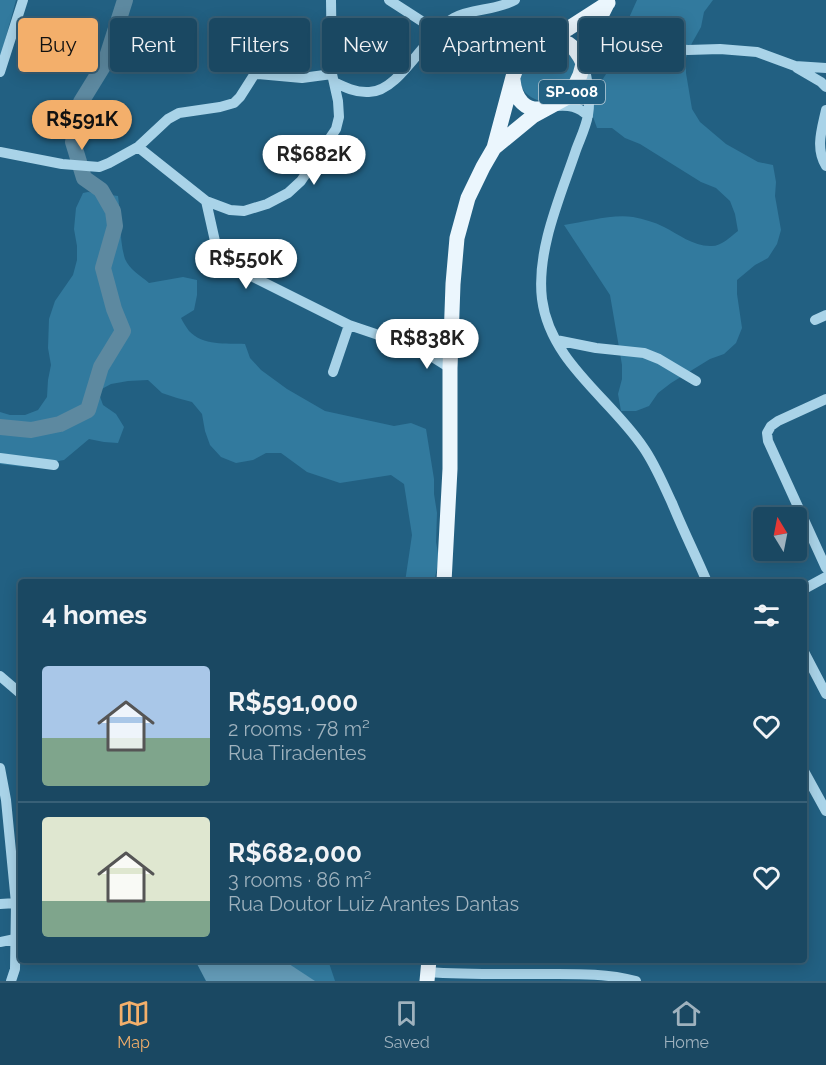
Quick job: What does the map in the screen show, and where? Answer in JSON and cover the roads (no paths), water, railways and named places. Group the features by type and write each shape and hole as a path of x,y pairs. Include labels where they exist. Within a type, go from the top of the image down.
{"main road":[{"name":"SP-008","path":"600,18 609,1"},
{"name":"SP-008","path":"567,29 609,1"},
{"path":"567,42 579,57"},
{"name":"SP-008","path":"444,579 450,469 451,337 457,238 468,198 494,148 515,72"},
{"name":"SP-008","path":"494,148 527,121 566,99 572,92 581,72"},
{"path":"513,77 515,93 521,102 530,108 541,109 552,106"}],"street":[{"path":"0,72 3,56 23,0"},
{"path":"138,147 206,201 230,210 244,211 267,204 288,193 301,181 336,129 339,117 333,78 331,0"},
{"path":"389,0 421,21"},
{"path":"455,18 463,14 500,7 515,0"},
{"path":"684,50 720,49 757,52 795,66 826,87"},
{"path":"0,152 62,164 99,167 138,147 168,119 179,113 234,103 256,75 333,78 358,91 368,93 379,91 389,85 421,50"},
{"path":"795,66 826,68"},
{"path":"511,72 513,77"},
{"path":"585,72 590,95 588,116 543,253 540,277 546,319 555,340 574,368 643,447 654,465 706,579"},
{"path":"552,106 576,107 588,116"},
{"path":"826,110 820,141 822,159 826,166"},
{"path":"206,201 218,250 225,263 349,325 420,349 450,368"},
{"path":"815,320 826,315"},
{"path":"333,372 349,325"},
{"path":"420,349 451,337"},
{"path":"555,340 596,348 644,353 659,359 696,381"},
{"path":"826,399 778,421 767,433 768,441 826,568"},
{"path":"0,458 54,465"},
{"path":"807,587 826,577"},
{"path":"807,666 826,694"},
{"path":"0,676 18,691"},
{"path":"0,768 4,822 16,903 15,969 17,981"},
{"path":"807,776 826,811"},
{"path":"0,904 16,903"},
{"path":"0,942 15,939"},
{"path":"11,981 15,969"},
{"path":"428,971 458,974 593,974 618,976 636,981"}],"waterway":[{"path":"0,427 31,430 60,424 88,410 101,367 123,331 114,309 103,268 115,226 113,211 101,190 84,178 73,142 81,102 105,63 125,0"}]}
